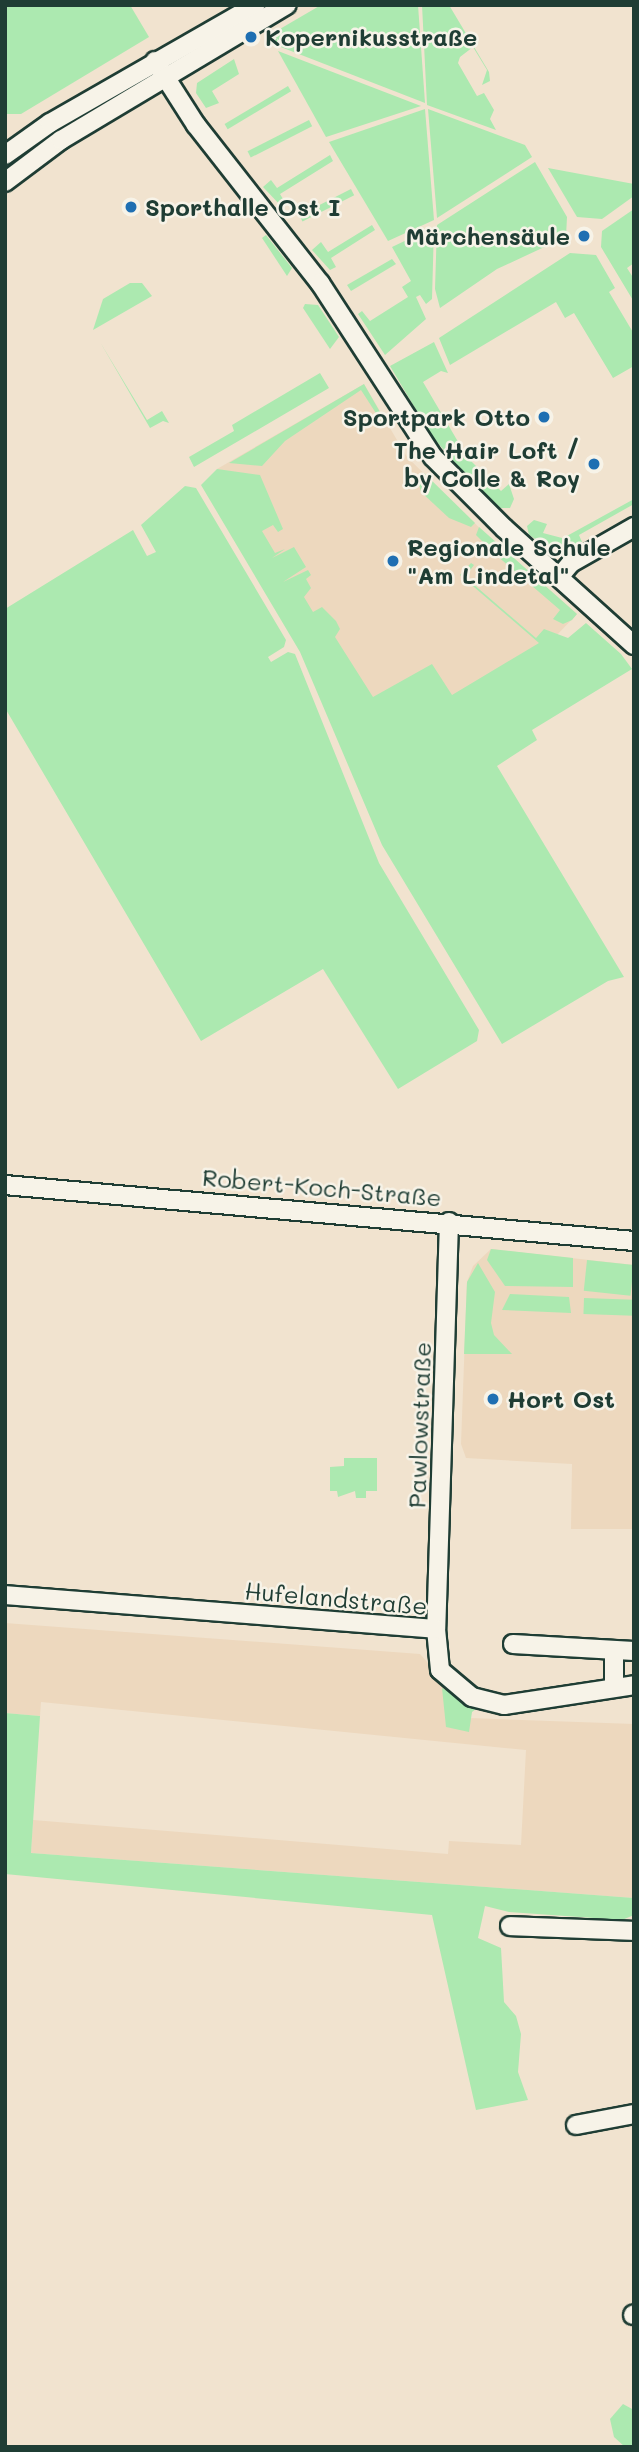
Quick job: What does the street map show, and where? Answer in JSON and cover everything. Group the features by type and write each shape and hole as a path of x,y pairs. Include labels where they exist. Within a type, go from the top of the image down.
{"street":[{"path":"5,155 155,61 256,5"},
{"path":"5,182 61,140 287,5"},
{"path":"155,61 165,79 320,283 433,457 504,528 634,645"},
{"path":"560,576 571,563 634,527"},
{"name":"Robert-Koch-Straße","path":"5,1185 449,1222 634,1241"},
{"name":"Pawlowstraße","path":"436,1629 449,1222"},
{"name":"Hufelandstraße","path":"5,1595 436,1629 440,1670 457,1689 487,1703 523,1704 614,1685 634,1685"},
{"path":"513,1644 634,1651"},
{"path":"614,1650 614,1685"},
{"path":"510,1926 634,1931"},
{"path":"576,2125 634,2114"}],"shaded area":[{"name":"Regionale Schule \"Am Lindetal\"","path":"364,384 407,457 492,540 577,614 556,636 376,740 217,469"},
{"path":"491,1249 634,1265 634,1529 571,1529 572,1464 466,1458 461,1444 467,1282 473,1266"},
{"path":"5,1623 420,1654 472,1712 470,1718 634,1724 634,1898 31,1853 33,1820 448,1854 449,1841 521,1845 526,1750 41,1702 40,1716 5,1713"}],"green space":[{"path":"5,5 130,5 149,37 21,114 5,114"},
{"path":"321,5 418,5 425,103 273,44 273,33"},
{"path":"422,5 449,5 489,72 490,81 482,85 487,70 473,47 460,57 458,63 477,96 484,93 494,110 490,119 496,130 427,105"},
{"path":"278,51 421,106 326,137"},
{"path":"234,59 239,74 212,91 219,103 206,108 196,93 197,83"},
{"path":"288,86 291,91 228,129 225,124"},
{"path":"123,89 126,93 5,171 16,157"},
{"path":"425,109 434,220 388,241 329,142"},
{"path":"428,109 525,145 532,157 437,218"},
{"path":"309,120 312,126 251,158 248,151"},
{"path":"330,155 333,161 280,194 286,204 282,207 263,187 271,180 277,188"},
{"path":"535,162 567,217 566,237 497,269 440,308 435,289 437,225"},
{"path":"548,168 634,184 634,196 602,219 577,217"},
{"path":"351,189 354,195 302,222 299,215"},
{"path":"634,209 634,263 627,268 634,279 634,302 601,247 602,231"},
{"path":"372,225 375,230 331,258 336,267 330,270 312,250 321,242 328,252"},
{"path":"434,227 432,299 426,304 420,295 416,297 426,319 385,355 358,314 362,311 370,321 408,297 402,287 411,281 392,247"},
{"path":"266,235 292,268 287,276 262,238"},
{"path":"570,253 596,255 615,288 609,292 634,334 634,366 613,378 574,313 565,318 556,302 450,365 439,338"},
{"path":"392,259 396,264 351,291 347,285"},
{"path":"130,283 142,283 152,296 93,330 103,299"},
{"path":"305,304 318,305 339,337 330,349 303,308"},
{"path":"100,342 147,420 162,411 169,423 163,421 150,428"},
{"path":"434,342 448,373 441,371 423,382 467,457 501,491 509,484 514,499 510,508 499,508 431,435 390,366"},
{"path":"320,373 329,388 194,467 189,457 234,431 232,425"},
{"path":"364,384 384,419 381,421 361,390 285,441 262,466 229,463"},
{"path":"217,469 260,475 283,529 278,532 273,525 262,531 275,553 285,549 272,558 294,547 306,567 283,582 308,570 311,575 306,579 311,588 304,597 313,612 322,607 336,621 340,629 335,637 373,697 432,664 452,695 539,643 460,575 471,563 474,565 465,577 536,638 544,629 568,638 586,623 621,654 632,669 532,730 537,740 497,766 624,977 608,981 502,1044 382,845 300,652 201,485"},
{"path":"424,473 475,523 471,527 449,518 421,492 418,480"},
{"path":"185,486 196,488 286,640 284,647 268,657 271,662 288,652 295,654 379,863 479,1030 477,1041 398,1089 323,969 201,1041 5,708 5,609 133,530 147,556 156,552 141,525"},
{"path":"634,499 634,504 579,535 582,542 567,549 565,537"},
{"path":"534,520 547,524 543,533 562,538 564,549 551,549 529,535 527,526"},
{"path":"479,527 577,614 572,620 563,624 553,619 560,610 489,549 478,555 486,545 476,535"},
{"path":"491,1249 573,1258 573,1287 505,1286 487,1260"},
{"path":"587,1260 634,1265 631,1296 584,1291"},
{"path":"478,1263 495,1292 491,1323 494,1335 512,1354 464,1354 467,1282"},
{"path":"510,1294 569,1297 571,1313 502,1310"},
{"path":"584,1298 634,1300 633,1316 583,1314"},
{"path":"344,1458 377,1458 377,1491 366,1491 366,1498 356,1498 355,1491 338,1497 337,1491 330,1491 330,1467 344,1466"},
{"path":"442,1688 480,1706 472,1712 469,1732 446,1727"},
{"path":"5,1713 40,1716 31,1853 634,1898 634,1915 622,1920 509,1912 485,1906 478,1938 501,1948 504,2002 516,2016 521,2034 518,2072 528,2100 476,2110 432,1915 5,1874"},
{"path":"623,2404 634,2410 634,2447 625,2447 614,2437 610,2419"}],"place":[{"name":"Kopernikusstraße","path":"251,37"},
{"name":"Sporthalle Ost I","path":"131,207"},
{"name":"Märchensäule","path":"584,236"},
{"name":"Sportpark Otto","path":"544,417"},
{"name":"The Hair Loft / by Colle & Roy","path":"594,464"},
{"name":"Regionale Schule \"Am Lindetal\"","path":"393,561"},
{"name":"Hort Ost","path":"493,1399"}]}
